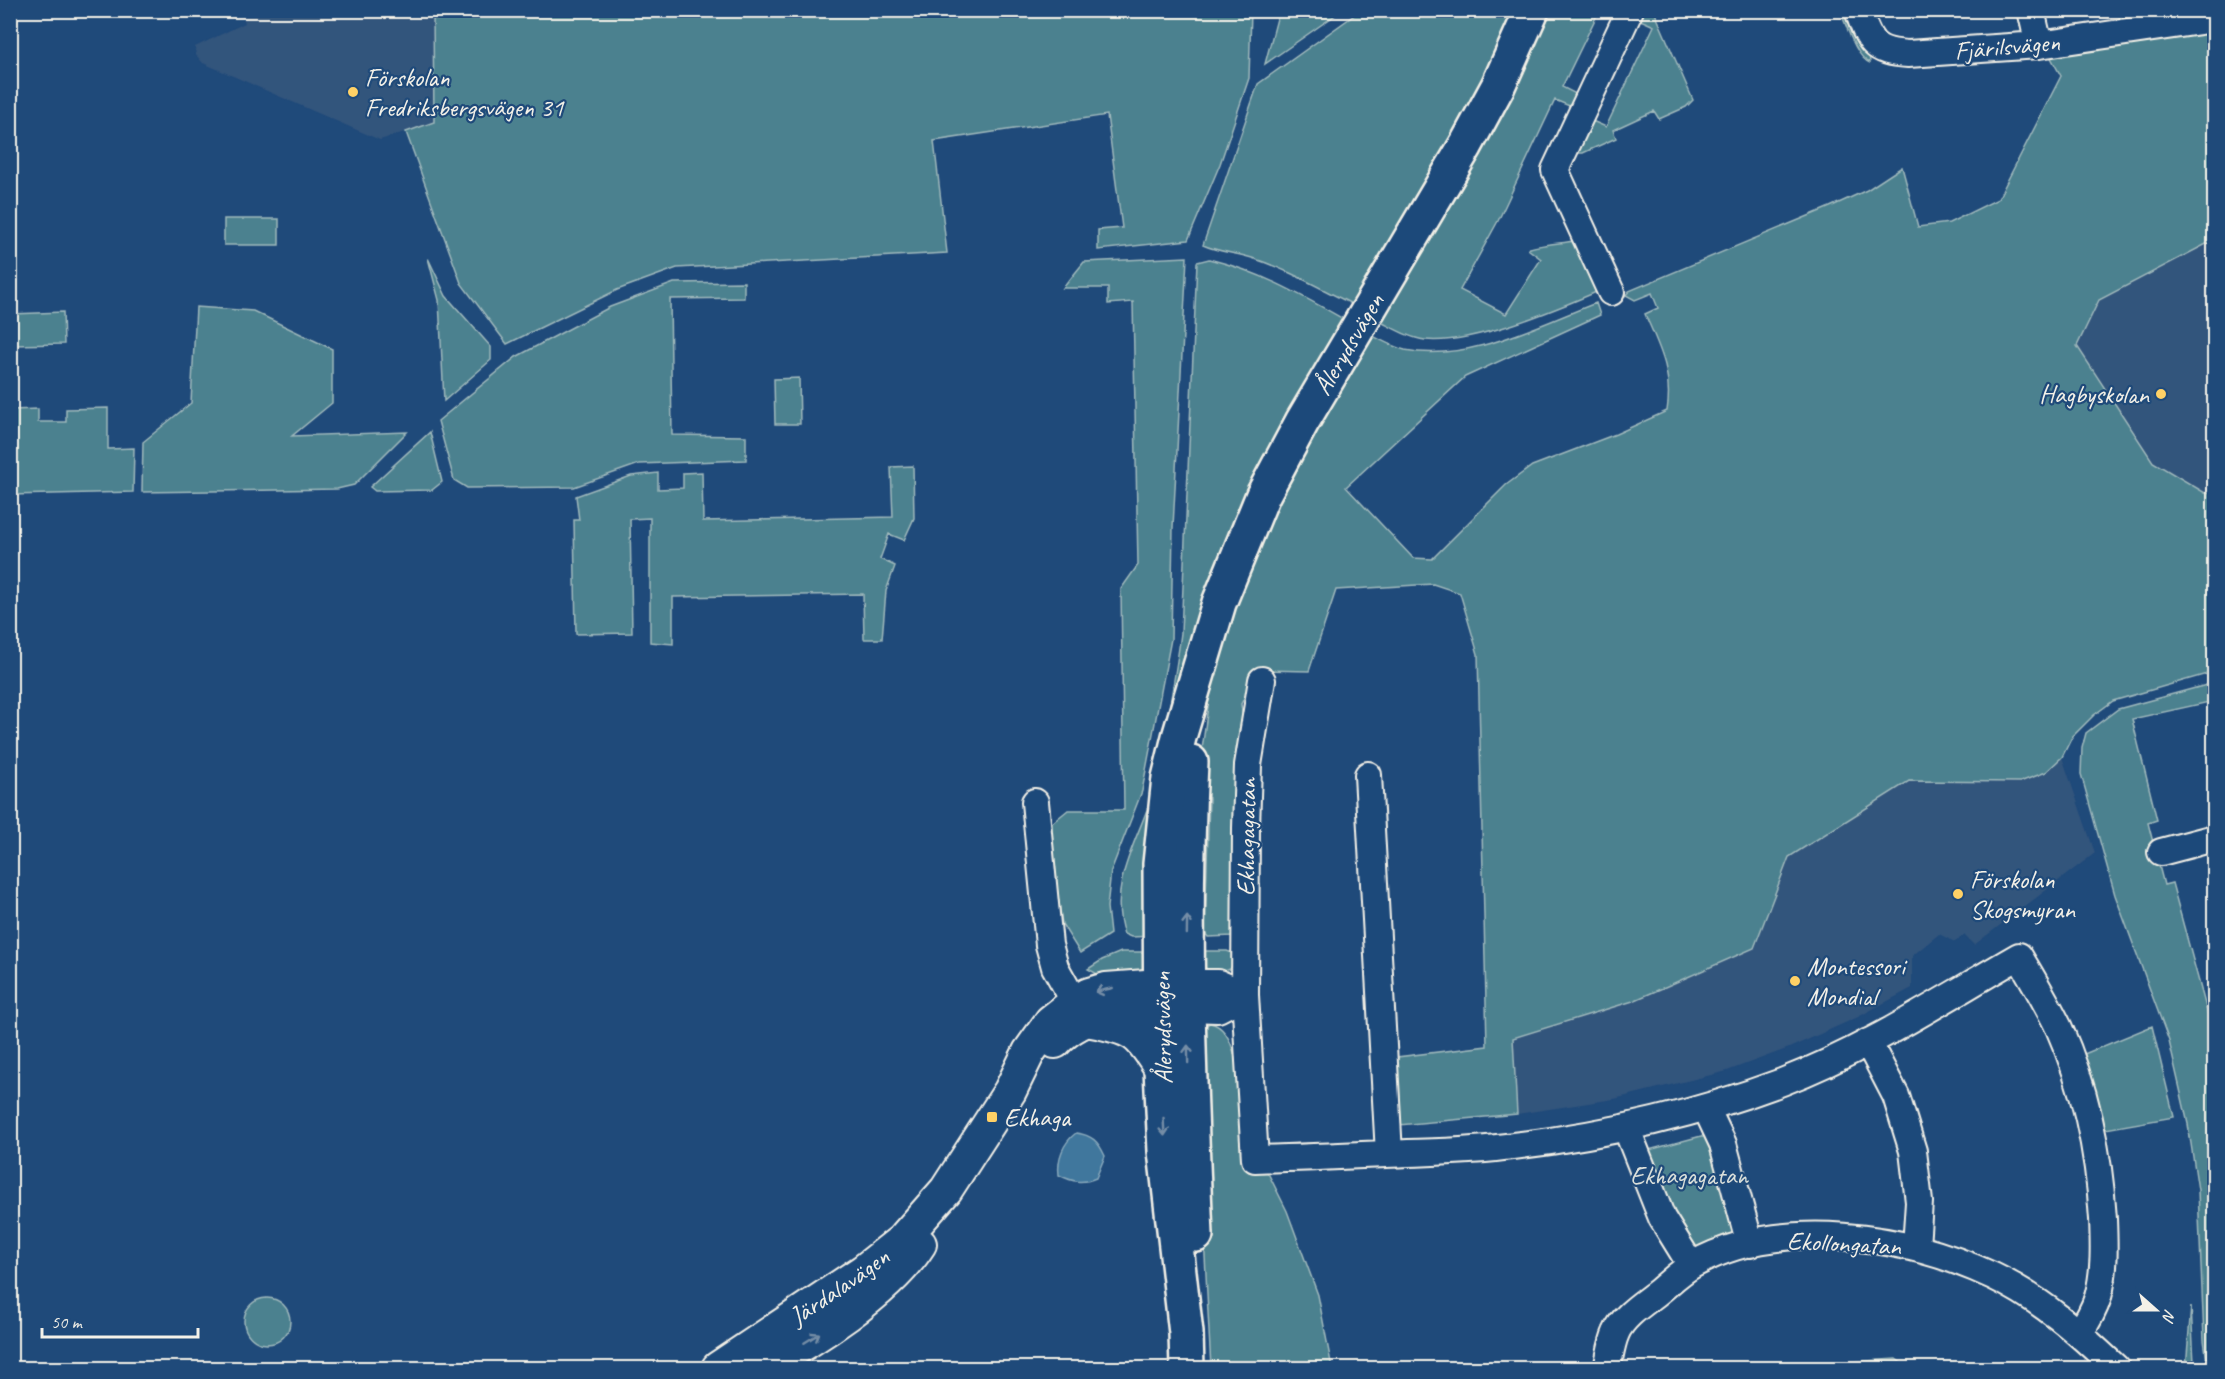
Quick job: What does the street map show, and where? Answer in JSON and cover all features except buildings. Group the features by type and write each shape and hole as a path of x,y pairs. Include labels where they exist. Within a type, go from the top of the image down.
{"main road":[{"name":"Ålerydsvägen","path":"1187,1368 1185,1322 1166,1151 1161,1069 1175,996 1194,691 1219,603 1263,495 1302,422 1466,145 1498,86 1532,10"},
{"name":"Ålerydsvägen","path":"1175,996 1189,1083 1203,1368"}],"street":[{"path":"1611,292 1555,170 1630,10"},
{"name":"Fjärilsvägen","path":"1858,10 1871,42 1887,52 1908,54 2039,45 2214,19"},
{"path":"2031,10 2039,45"},
{"name":"Ekhagagatan","path":"1262,680 1248,765 1246,828 1245,995 1255,1159 1512,1147 1626,1127 1706,1108 1784,1081 1868,1042 2019,956 2060,1030 2089,1114 2096,1150 2104,1234 2103,1272 2098,1297 2079,1334"},
{"path":"1368,775 1389,1154"},
{"path":"1035,802 1049,945 1055,967 1079,1011 1139,1037 1161,1069"},
{"path":"2160,852 2214,838"},
{"name":"Järdalavägen","path":"718,1368 862,1271 902,1240 946,1190 1010,1091 1062,1035 1089,994 1106,989 1175,996"},
{"path":"1175,996 1218,1009 1245,995"},
{"path":"1868,1042 1896,1096 1913,1151 1920,1202 1916,1247"},
{"name":"Ekollongatan","path":"1706,1108 1723,1144 1750,1244 1770,1239 1806,1236 1879,1240 1916,1247 1970,1265 1996,1277 2039,1303 2079,1334 2116,1368"},
{"path":"1626,1127 1662,1218 1691,1265"},
{"name":"Järdalavägen","path":"762,1368 832,1326 881,1287 915,1252 929,1229 946,1190"},
{"path":"1607,1368 1616,1332 1629,1316 1691,1265 1721,1251 1750,1244"}],"shaded area":[{"name":"Förskolan Fredriksbergsvägen 31","path":"242,11 433,11 435,122 380,140 203,63 196,55 195,47 245,23"},
{"name":"Hagbyskolan","path":"2214,240 2214,493 2205,493 2153,462 2077,346 2099,300"},
{"path":"2062,757 2095,853 1974,945 1964,935 1955,942 1939,934 1912,956 1912,988 1858,1017 1789,1048 1727,1071 1614,1099 1517,1114 1513,1038 1633,1001 1754,948 1789,857 1909,781 2020,782 2046,772"},
{"path":"1076,1133 1094,1140 1105,1156 1096,1178 1078,1181 1059,1175 1062,1152"}],"green space":[{"path":"1279,10 1341,11 1265,64"},
{"path":"2118,10 2180,11 2120,20"},
{"path":"433,11 1251,11 1249,78 1220,164 1188,240 1098,250 1098,230 1122,228 1107,115 934,141 947,253 677,268 617,290 507,344 461,283 406,132 434,122"},
{"path":"1360,11 1516,11 1482,84 1354,305 1291,273 1246,256 1203,245 1258,84"},
{"path":"1548,11 1599,11 1562,87 1578,95 1572,107 1555,100 1498,221 1460,290 1506,314 1541,259 1528,249 1574,241 1601,290 1514,324 1466,337 1425,340 1413,337 1379,321 1515,87"},
{"path":"1642,11 1655,13 1693,100 1686,107 1659,119 1654,111 1613,130 1616,138 1583,153 1577,153 1590,120 1606,127 1654,26 1638,19"},
{"path":"1840,11 1849,11 1869,54 1870,63 1860,55"},
{"path":"2214,31 2214,240 2099,300 2077,346 2153,462 2205,493 2214,493 2214,672 2113,701 2094,715 2072,737 2062,757 2046,772 2020,782 1909,781 1789,857 1754,948 1633,1001 1513,1038 1517,1114 1399,1125 1397,1057 1487,1046 1478,654 1460,593 1433,584 1336,590 1309,671 1259,670 1241,704 1244,727 1233,936 1208,937 1205,933 1209,798 1202,798 1201,757 1209,699 1218,661 1241,587 1265,528 1307,441 1371,335 1405,350 1429,353 1453,351 1502,340 1596,303 1600,315 1465,377 1346,487 1413,558 1432,559 1506,485 1532,466 1616,434 1667,411 1667,372 1645,314 1658,308 1652,293 1635,300 1626,295 1629,291 1830,207 1867,190 1902,167 1918,227 1949,223 1998,199 2061,76 2049,54"},
{"path":"224,219 279,219 279,245 224,245"},
{"path":"1187,257 1173,527 1171,639 1142,791 1111,871 1107,907 1110,934 1080,953 1062,924 1051,845 1052,823 1068,810 1124,810 1121,589 1138,565 1133,302 1108,304 1108,288 1063,288 1084,262"},
{"path":"428,258 446,296 491,347 491,360 444,401 439,300"},
{"path":"1209,259 1263,277 1345,320 1282,427 1234,520 1207,591 1154,936 1131,937 1124,934 1120,914 1120,895 1128,857 1158,777 1181,633 1197,262"},
{"path":"744,282 744,298 670,299 672,435 746,436 746,460 639,464 574,487 467,488 454,480 438,421 516,357 610,307 674,283"},
{"path":"196,307 253,311 332,349 332,403 292,436 407,432 354,485 337,489 142,492 143,442 191,403"},
{"path":"63,312 64,344 12,345 12,314"},
{"path":"799,378 800,424 775,424 774,379"},
{"path":"108,408 108,449 134,448 133,492 11,495 11,410 38,409 38,422 66,422 66,409"},
{"path":"430,432 442,482 432,490 375,491 370,487"},
{"path":"913,466 914,518 904,540 889,534 880,559 895,566 886,591 882,639 864,639 863,594 673,597 673,644 650,642 650,518 630,519 632,633 576,634 574,520 579,520 576,496 631,476 658,473 658,489 683,488 683,473 702,472 703,521 893,517 891,467"},
{"path":"2214,683 2214,701 2132,719 2157,820 2148,823 2164,885 2172,883 2214,1037 2214,1055 2211,1056 2214,1068 2214,1368 2208,1368 2204,1340 2198,1190 2188,1124 2169,1041 2115,895 2081,774 2082,748 2086,733 2118,709"},
{"path":"1196,951 1227,951 1237,955 1230,969 1217,973 1208,970 1201,963"},
{"path":"1121,952 1153,952 1145,967 1137,973 1099,975 1088,969 1102,960"},
{"path":"1210,1023 1221,1029 1229,1040 1235,1055 1249,1172 1267,1171 1287,1211 1318,1295 1332,1368 1211,1368 1204,1237 1201,1029"},
{"path":"2152,1026 2174,1117 2100,1130 2077,1057"},
{"name":"Ekhagagatan","path":"1709,1134 1741,1235 1695,1253 1669,1211 1645,1151"},
{"path":"267,1298 283,1305 290,1321 283,1337 267,1344 251,1337 244,1321 251,1305"},
{"path":"2191,1306 2196,1368 2186,1368"},
{"path":"1896,1359 1908,1368 1796,1368 1804,1365"}],"place":[{"name":"Förskolan Fredriksbergsvägen 31","path":"353,92"},
{"name":"Hagbyskolan","path":"2161,394"},
{"name":"Förskolan Skogsmyran","path":"1958,894"},
{"name":"Montessori Mondial","path":"1795,981"},
{"name":"Ekhaga","path":"992,1117"}]}
